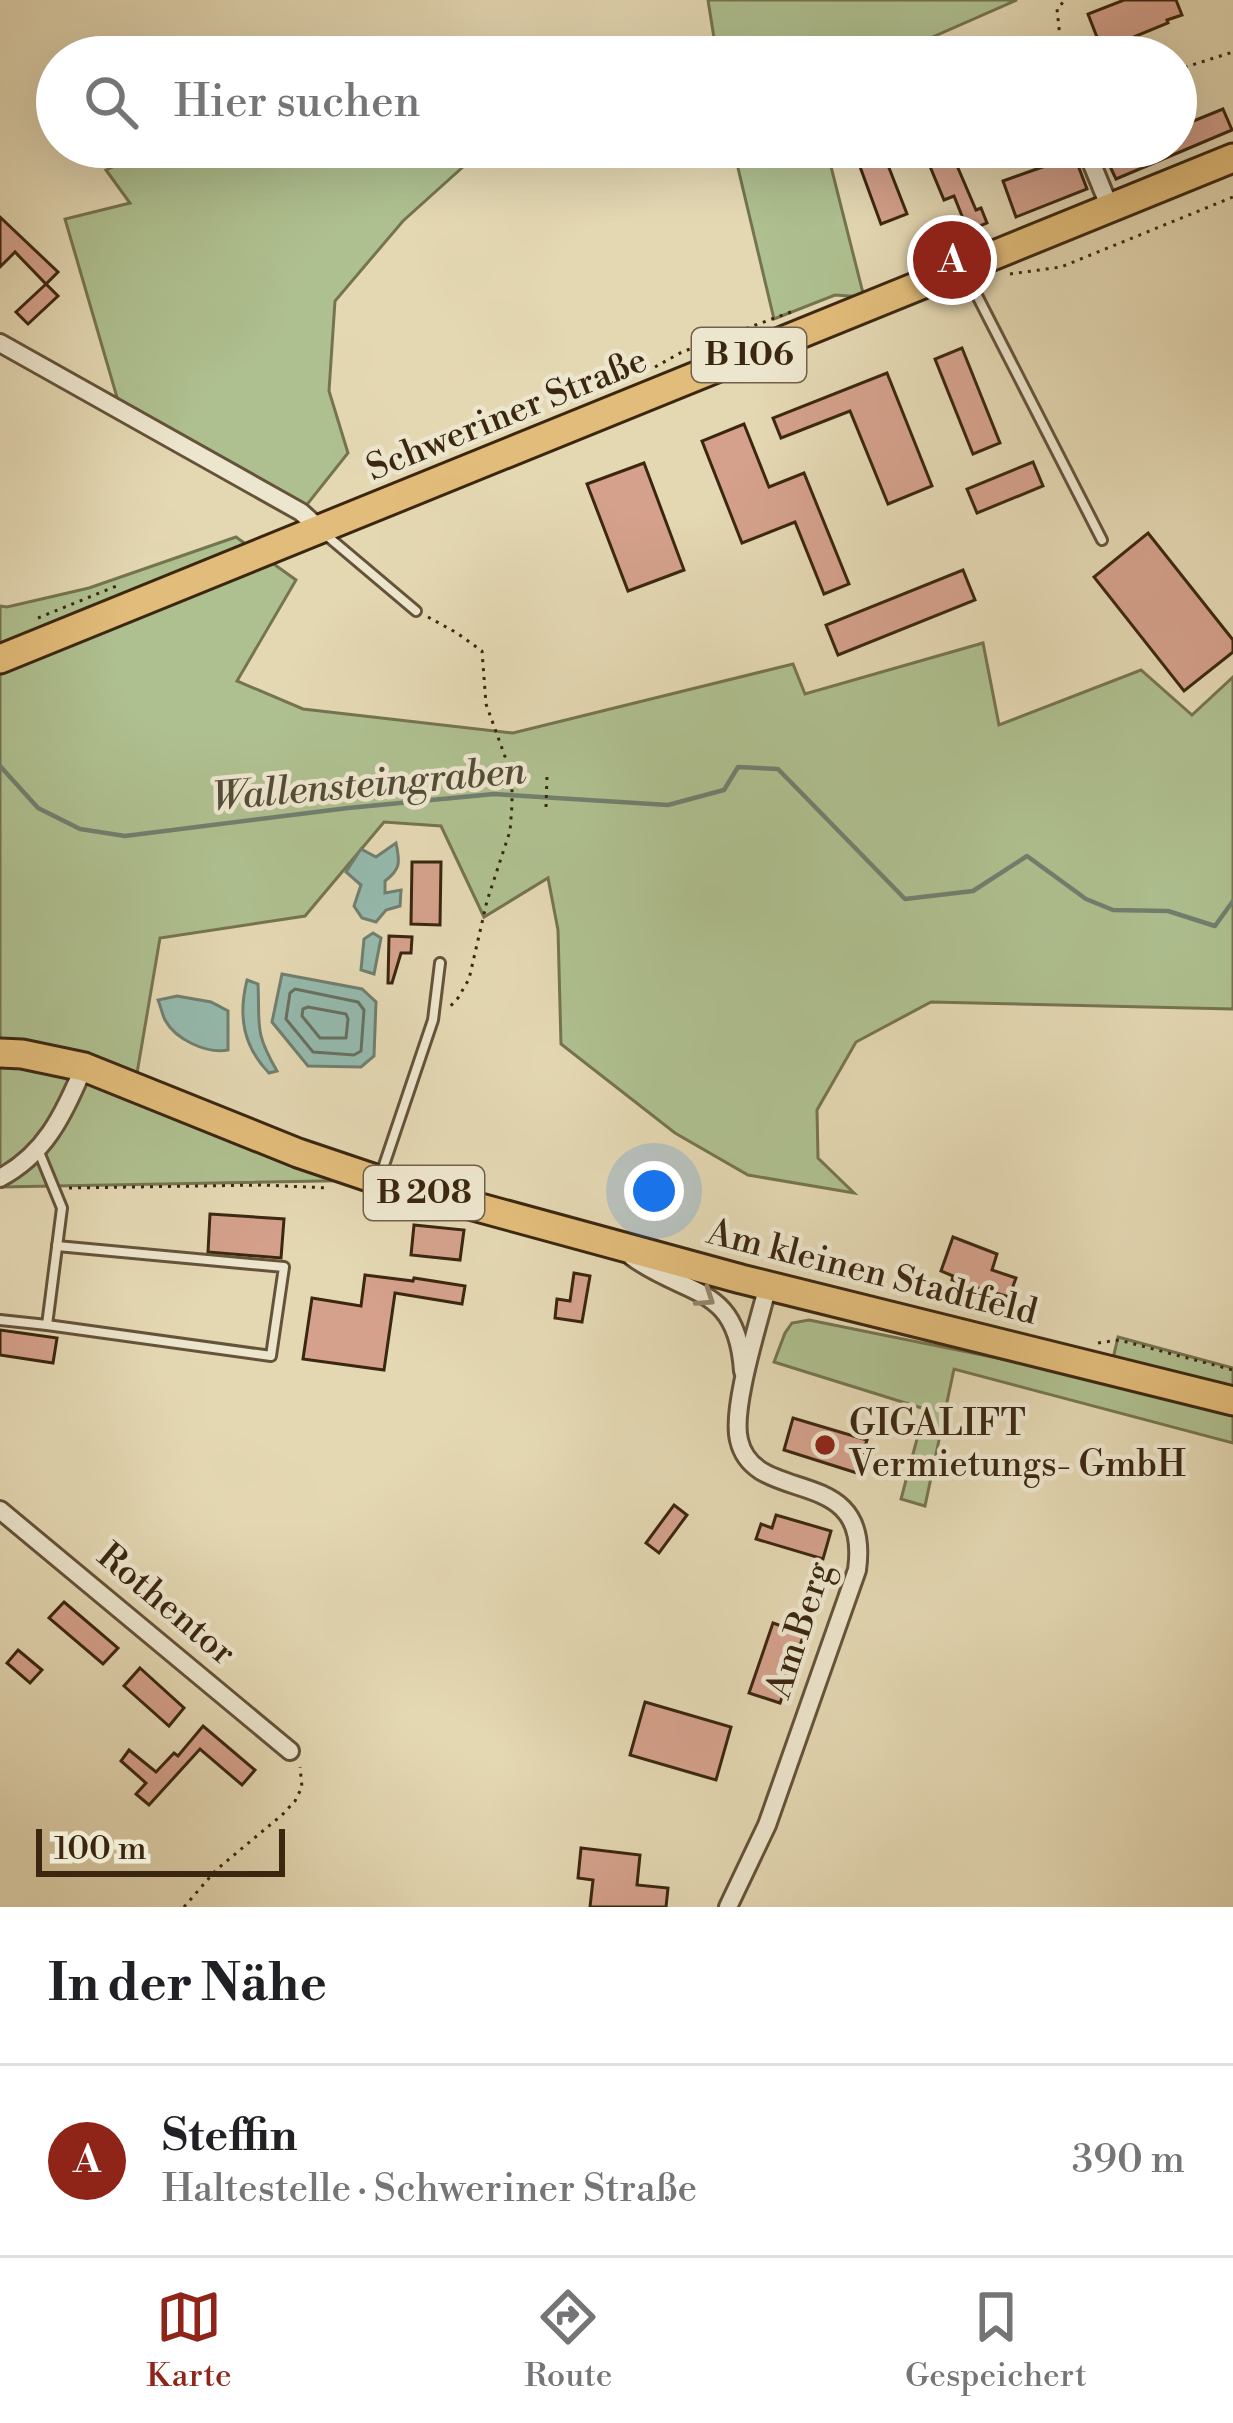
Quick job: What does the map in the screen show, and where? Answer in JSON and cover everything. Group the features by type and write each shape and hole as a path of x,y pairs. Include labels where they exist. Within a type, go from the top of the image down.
{"main road":[{"name":"Schweriner Straße","path":"0,659 1233,158"},
{"name":"Am kleinen Stadtfeld","path":"0,1053 84,1067 378,1180 768,1286 1233,1401"}],"street":[{"path":"1093,168 1109,208"},
{"path":"0,343 302,512 321,530"},
{"path":"0,1178 38,1151 84,1067"},
{"path":"621,1247 652,1270 697,1289 726,1312 740,1343 744,1384"},
{"name":"Am Berg","path":"728,1907 767,1826 860,1552 844,1508 818,1492 763,1473 740,1447 736,1425 768,1286"},
{"name":"Rothentor","path":"0,1510 290,1750"}],"lane":[{"path":"963,269 1102,540"},
{"path":"321,530 416,610"},
{"path":"378,1180 433,1020 440,963"},
{"path":"38,1151 62,1208 46,1325"},
{"path":"0,1320 272,1356 284,1267 57,1246"}],"path":[{"path":"1060,36 1058,9 1065,0"},
{"path":"1197,63 1233,52"},
{"path":"416,610 482,651 486,704 512,776 510,831 469,979 458,998 433,1020"},
{"path":"546,807 548,776"},
{"path":"184,1907 216,1870 295,1802 302,1787 302,1768 290,1750"}],"green space":[{"path":"708,0 1017,0 935,36 714,36"},
{"path":"462,168 403,221 335,301 329,391 348,453 301,512 121,411 65,219 130,203 106,170"},
{"path":"738,168 831,168 864,297 835,295 774,319"},
{"path":"236,537 296,580 237,681 303,709 513,733 793,664 805,694 983,643 999,725 1141,670 1192,715 1233,677 1233,1009 931,1002 856,1042 817,1110 818,1158 854,1193 748,1175 675,1133 561,1044 558,930 548,878 484,917 441,826 384,822 305,916 160,938 135,1085 378,1180 0,1187 0,606 89,588"},
{"path":"809,1320 1061,1371 1233,1414 1233,1443 954,1369 925,1506 901,1499 925,1409 774,1362 792,1323"},
{"path":"1118,1337 1233,1368 1233,1396 1112,1363"}],"water":[{"path":"396,843 398,865 385,881 385,893 401,890 400,906 386,910 376,922 362,918 354,906 361,885 346,872 361,849 376,857"},
{"path":"373,933 381,938 374,974 361,970 364,939"},
{"path":"282,974 362,989 376,1002 374,1056 361,1067 308,1066 272,1022"},
{"path":"247,980 258,984 261,1037 277,1071 269,1073 248,1041 243,1018"},
{"path":"177,996 211,1002 228,1011 228,1050 202,1048 170,1027 158,1000"}],"building":[{"path":"1124,0 1176,0 1182,15 1136,36 1097,36 1088,14"},
{"path":"1223,109 1232,130 1197,145 1197,120"},
{"path":"860,168 889,168 907,214 881,224"},
{"path":"931,168 958,168 976,210 981,208 987,223 968,231 954,196 944,200"},
{"path":"1040,168 1079,168 1087,189 1016,217 1003,181"},
{"path":"1111,168 1142,168 1116,179"},
{"path":"0,217 58,272 46,284 15,252 0,267"},
{"path":"46,284 58,296 28,324 16,312"},
{"path":"962,348 1000,443 973,454 935,359"},
{"path":"887,373 932,486 888,504 850,411 781,438 773,418"},
{"path":"744,424 769,487 804,473 849,584 824,594 795,522 742,543 702,441"},
{"path":"1033,462 1043,486 977,513 967,489"},
{"path":"644,463 684,570 628,591 587,484"},
{"path":"1148,533 1233,640 1233,652 1184,691 1094,577"},
{"path":"963,570 975,600 838,655 826,625"},
{"path":"412,862 441,862 440,925 411,924"},
{"path":"389,936 412,937 411,953 401,953 392,983 388,983"},
{"path":"210,1214 284,1219 281,1258 208,1252"},
{"path":"414,1225 464,1230 460,1260 411,1255"},
{"path":"953,1237 997,1254 992,1270 1016,1278 1009,1297 952,1280 953,1276 941,1271"},
{"path":"574,1273 590,1276 582,1322 555,1318 557,1299 570,1301"},
{"path":"365,1275 465,1286 462,1304 395,1293 384,1370 303,1359 312,1298 361,1306"},
{"path":"0,1330 57,1338 53,1363 0,1355"},
{"name":"GIGALIFT Vermietungs- GmbH","path":"793,1418 867,1440 857,1473 784,1450"},
{"path":"674,1505 687,1515 659,1553 646,1543"},
{"path":"776,1515 831,1531 823,1559 756,1539 761,1524 772,1528"},
{"path":"64,1602 118,1648 103,1664 49,1618"},
{"path":"773,1623 804,1634 780,1703 749,1693"},
{"path":"18,1650 42,1670 30,1683 7,1663"},
{"path":"140,1668 184,1708 169,1726 124,1686"},
{"path":"645,1702 731,1727 716,1780 630,1755"},
{"path":"203,1726 255,1770 242,1785 200,1749 149,1805 136,1794 146,1783 121,1761 129,1750 156,1772 174,1753 178,1756"},
{"path":"581,1848 640,1855 637,1885 668,1888 666,1907 590,1907 593,1880 578,1878"}],"waterway":[{"name":"Wallensteingraben","path":"0,766 38,808 80,829 125,836 494,794 668,805 724,790 738,767 778,769 905,899 973,891 1027,856 1086,899 1113,910 1168,911 1215,926 1233,901"}],"place":[{"name":"Steffin","path":"952,260"},
{"name":"GIGALIFT Vermietungs- GmbH","path":"825,1445"}]}
